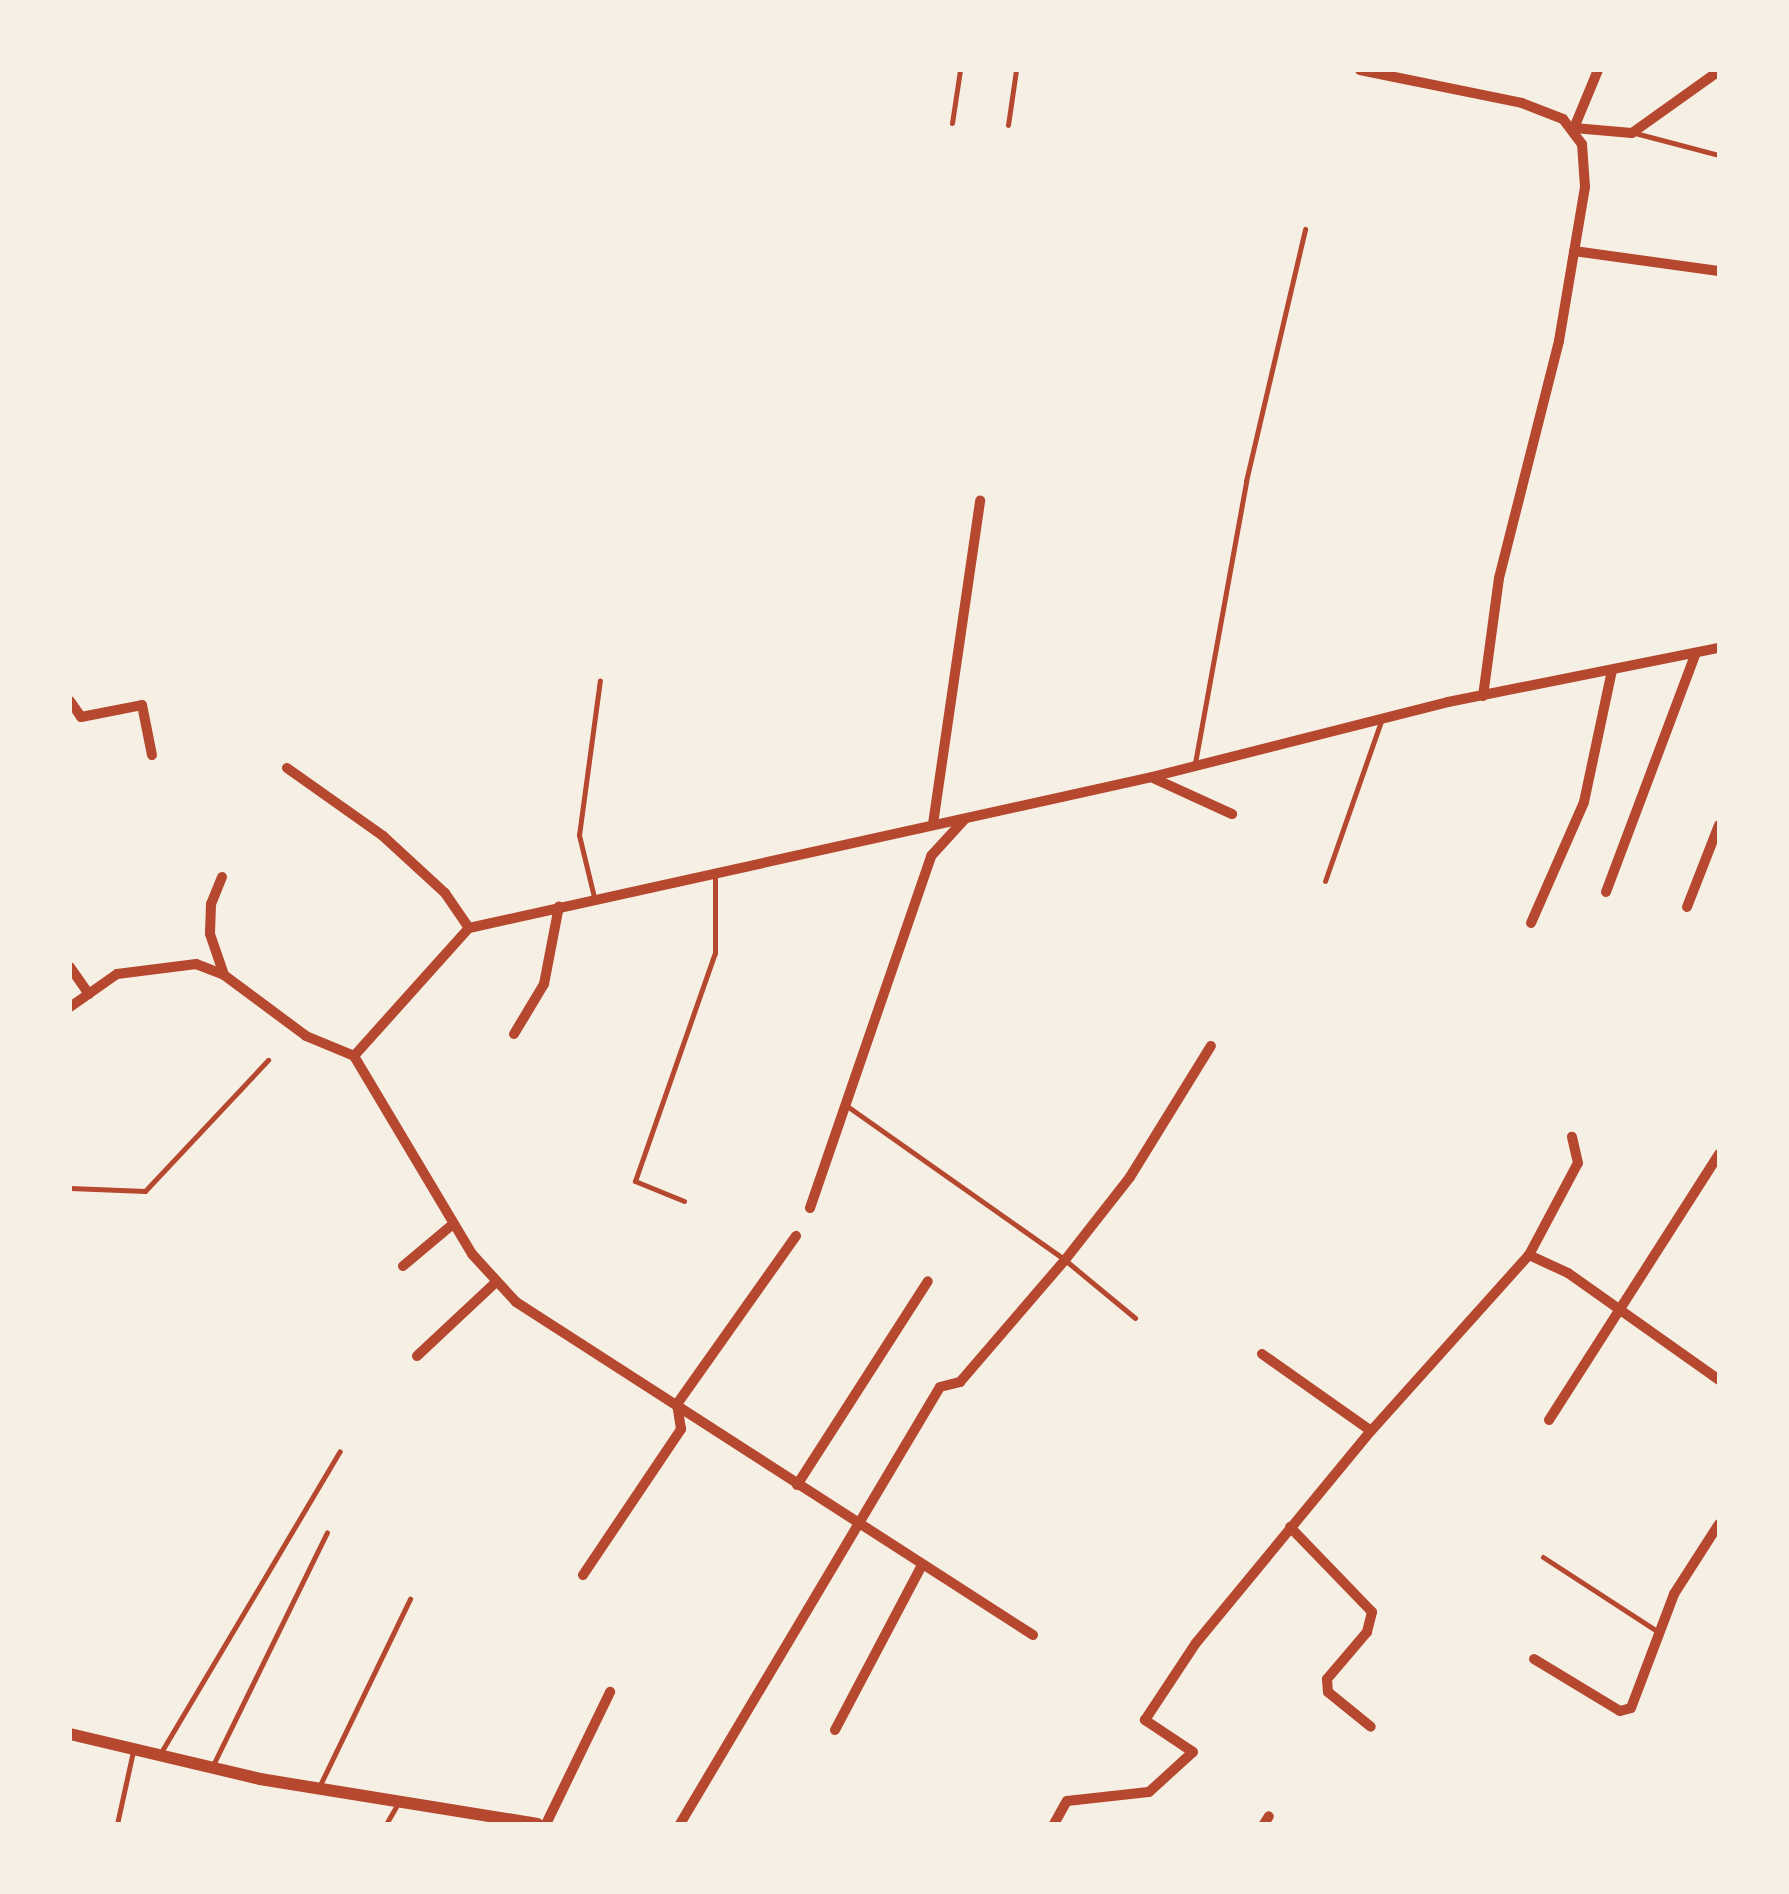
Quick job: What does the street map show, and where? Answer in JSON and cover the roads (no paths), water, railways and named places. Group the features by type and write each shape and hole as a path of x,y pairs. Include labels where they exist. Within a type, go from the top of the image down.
{"street":[{"path":"1360,70 1400,74 1522,103 1574,128 1632,133 1719,71"},
{"path":"1482,696 1500,578 1559,341 1585,187 1574,128 1598,70"},
{"path":"1574,251 1719,271"},
{"path":"933,824 980,500"},
{"path":"354,1056 469,928 716,870 1152,778 1194,763 1482,696 1719,648"},
{"path":"1606,892 1696,653"},
{"path":"1531,923 1584,802 1612,670"},
{"path":"70,701 75,720 142,705 152,754"},
{"path":"287,768 383,836 445,893 469,928"},
{"path":"1152,778 1232,814"},
{"path":"810,1208 931,856 965,819"},
{"path":"1688,907 1719,825"},
{"path":"222,877 211,904 210,934 224,975"},
{"path":"514,1034 544,984 558,906"},
{"path":"70,1007 116,974 196,964 224,975 306,1036 354,1056 453,1224 495,1283 857,1526 1033,1635"},
{"path":"70,966 90,994"},
{"path":"680,1824 940,1387 960,1382 1065,1260 1130,1177 1211,1046"},
{"path":"1054,1824 1067,1801 1149,1792 1193,1752 1145,1720 1196,1642 1290,1526 1529,1255 1578,1163 1572,1137"},
{"path":"1550,1420 1719,1154"},
{"path":"403,1266 453,1224"},
{"path":"583,1575 681,1429 677,1404 796,1236"},
{"path":"1529,1255 1622,1311 1719,1380"},
{"path":"797,1485 928,1281"},
{"path":"418,1356 495,1283"},
{"path":"1262,1354 1371,1430"},
{"path":"1534,1659 1620,1711 1630,1708 1681,1582 1719,1524"},
{"path":"1290,1526 1372,1612 1367,1632 1327,1679 1328,1692 1370,1727"},
{"path":"835,1730 922,1564"},
{"path":"546,1824 610,1692"},
{"path":"70,1734 212,1768 536,1824"}],"lane":[{"path":"952,123 960,70"},
{"path":"1008,124 1016,70"},
{"path":"1632,133 1719,155"},
{"path":"1194,763 1246,481 1305,228"},
{"path":"594,897 579,836 600,680"},
{"path":"1325,881 1381,721"},
{"path":"684,1200 635,1181 715,953 716,870"},
{"path":"70,1188 145,1192 268,1060"},
{"path":"848,1106 1065,1260 1135,1318"},
{"path":"158,1756 340,1451"},
{"path":"212,1768 327,1532"},
{"path":"1543,1557 1660,1632"},
{"path":"318,1787 410,1599"},
{"path":"117,1824 133,1750"},
{"path":"386,1824 398,1802"}]}
